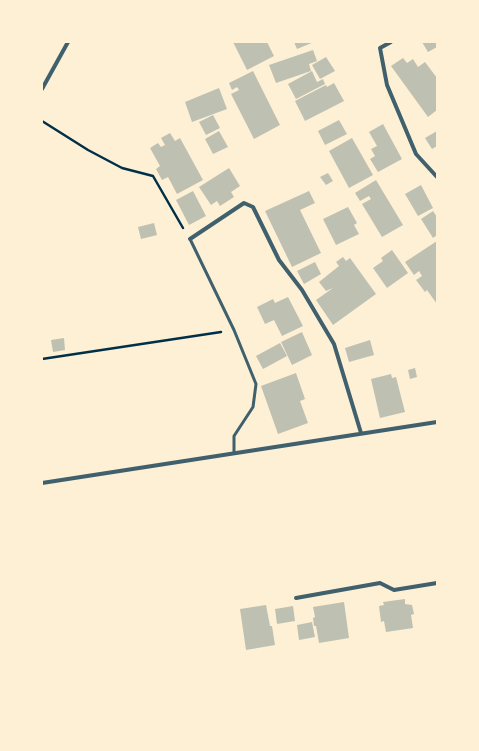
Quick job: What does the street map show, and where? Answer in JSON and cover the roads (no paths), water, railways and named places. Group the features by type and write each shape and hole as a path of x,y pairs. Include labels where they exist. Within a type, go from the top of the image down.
{"street":[{"path":"42,88 68,42"},
{"path":"391,42 380,48 386,85 416,154 437,177"},
{"path":"190,239 244,203 253,207 279,260 302,290 334,344 361,433"},
{"path":"42,483 234,452 437,422"},
{"path":"296,598 380,583 394,590 437,583"}],"lane":[{"path":"190,239 234,330 256,384 253,407 234,436 234,452"}]}
